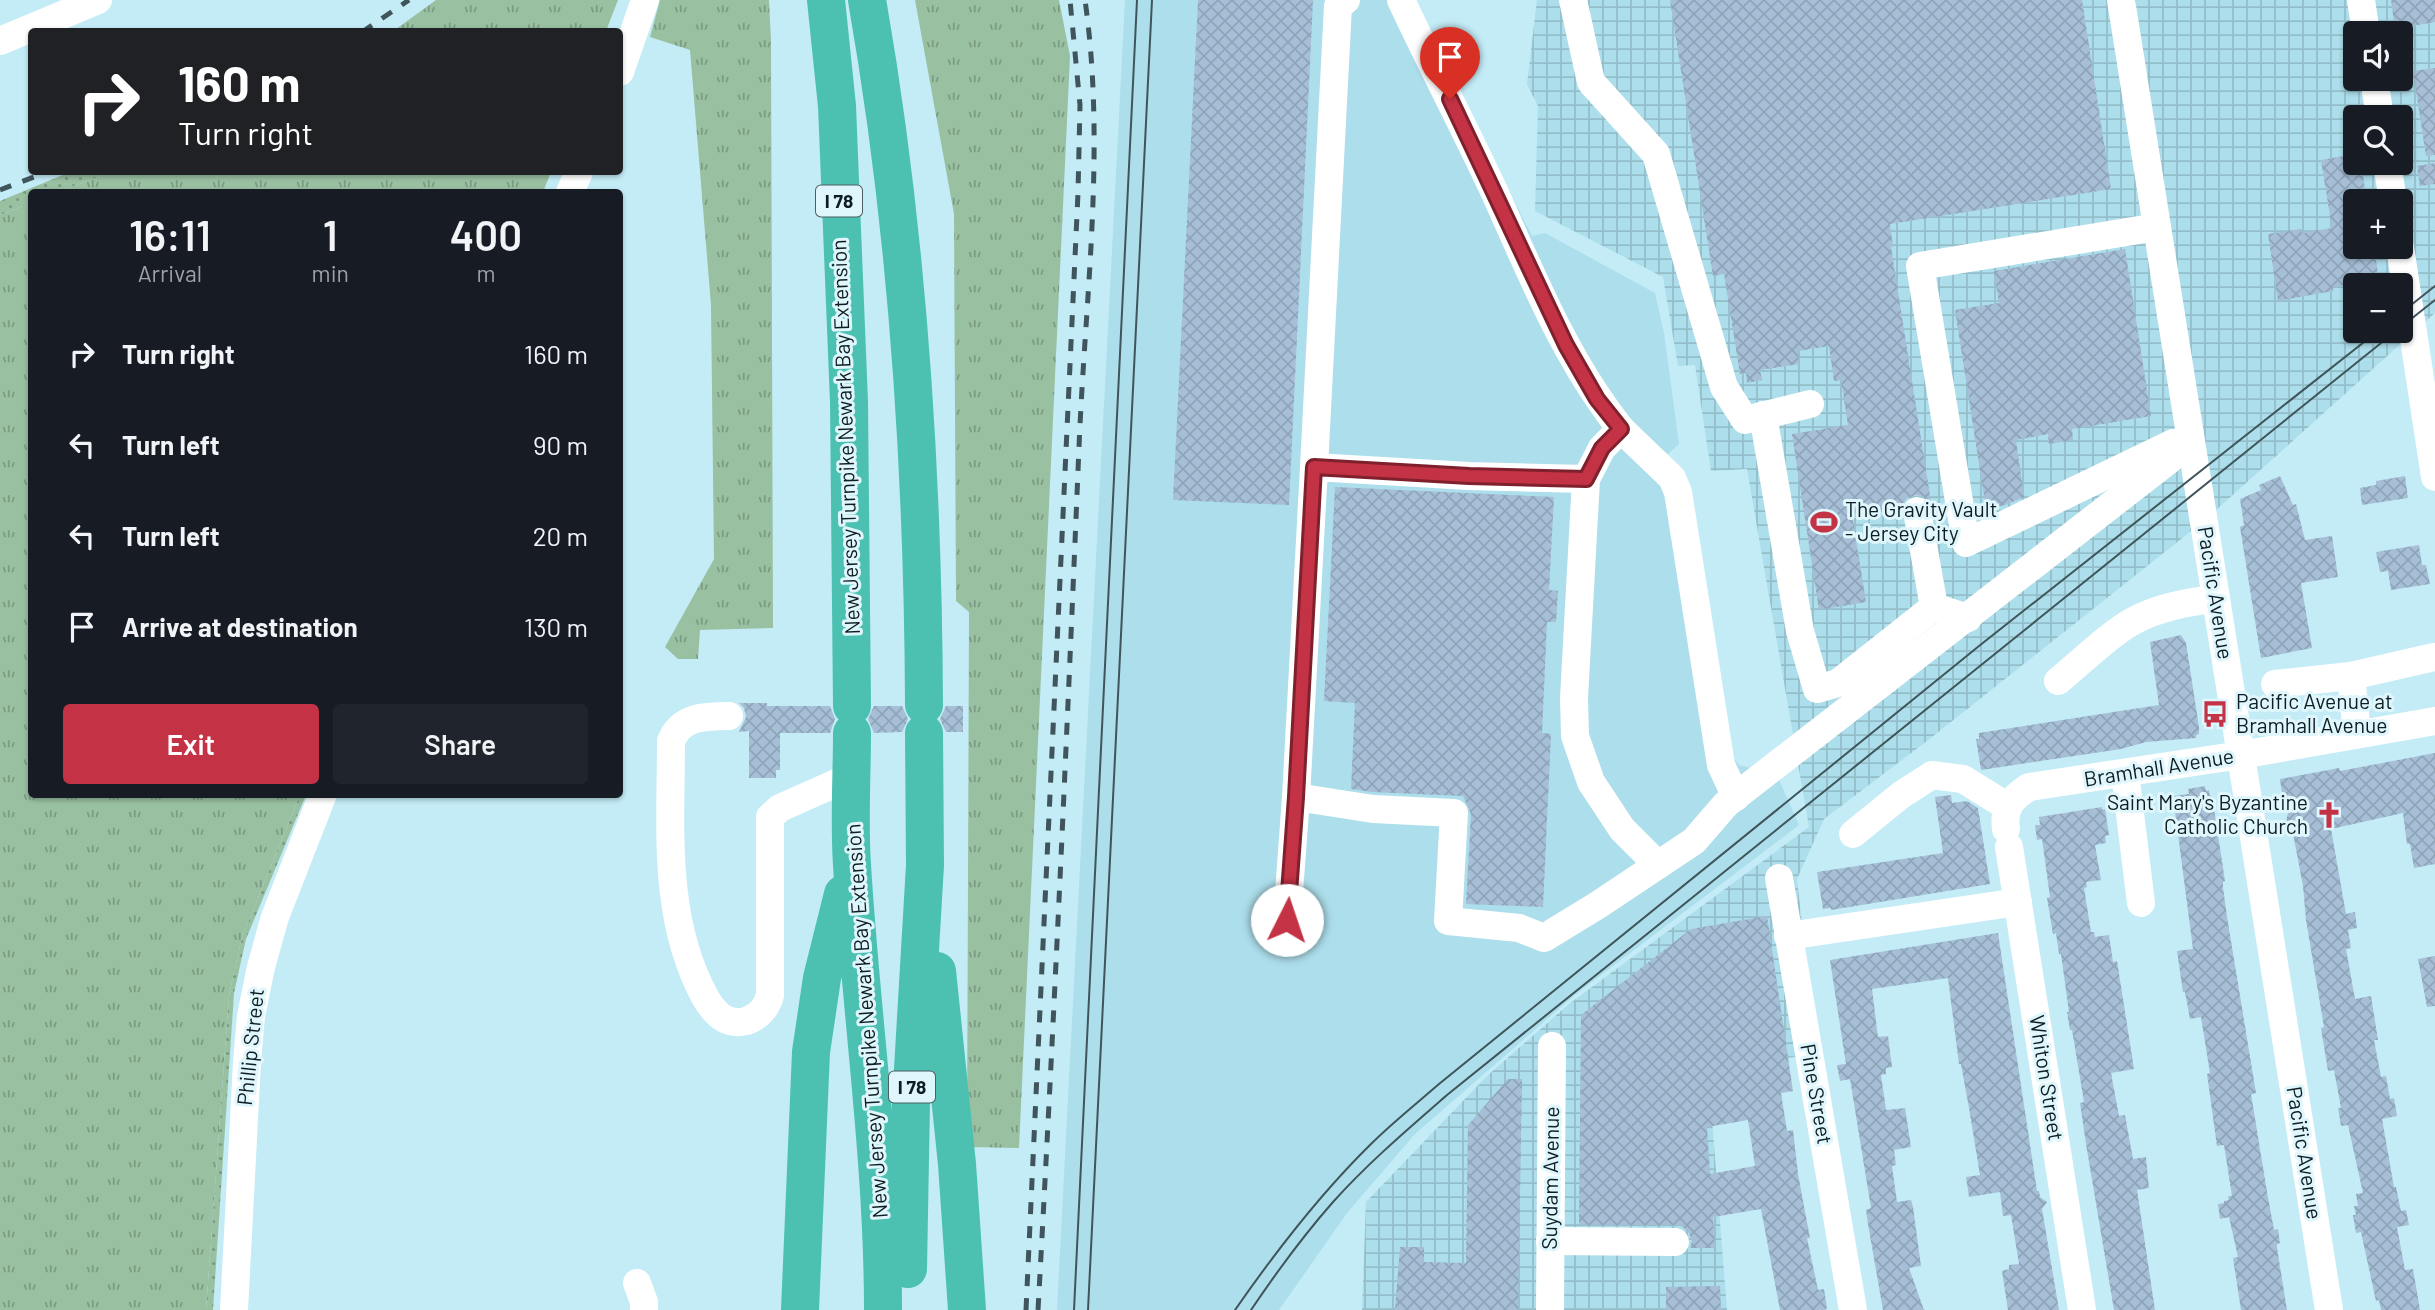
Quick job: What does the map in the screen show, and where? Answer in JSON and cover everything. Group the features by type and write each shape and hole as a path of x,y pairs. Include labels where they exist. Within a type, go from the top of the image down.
{"highway":[{"name":"New Jersey Turnpike Newark Bay Extension","path":"826,0 837,106 849,402 852,861 878,1166 883,1247 883,1310"},
{"name":"New Jersey Turnpike Newark Bay Extension","path":"867,0 895,178 908,301 920,474 925,865 911,1116 908,1310"},
{"path":"800,1310 811,1052 822,978 852,861"},
{"path":"925,865 953,1114 968,1310"}],"street":[{"path":"31,28 98,0"},
{"path":"623,63 645,0"},
{"path":"1287,920 1296,797 1338,6 1346,0"},
{"path":"1401,0 1566,345 1597,399 1621,429 1672,478 1678,492 1721,765 1736,797"},
{"path":"1573,0 1591,82 1657,154 1724,387 1745,420 1810,404"},
{"name":"Pacific Avenue","path":"2121,0 2329,1310"},
{"path":"2361,0 2364,21"},
{"path":"0,41 28,29"},
{"path":"2157,227 1920,267 1966,543 2190,439"},
{"path":"2402,259 2435,477"},
{"path":"1763,415 1800,631 1817,689 1838,683 1934,607"},
{"path":"1621,429 1602,448 1586,479 1574,698 1575,736 1591,782 1622,829 1658,865"},
{"path":"1296,797 1373,809 1454,813 1448,921 1519,928 1544,938 1693,841 1726,804 1968,618 2190,439"},
{"path":"1314,467 1469,476 1586,479"},
{"path":"1917,511 1934,607"},
{"path":"2058,681 2123,627 2161,609 2216,598"},
{"path":"1934,607 1968,618"},
{"path":"2274,684 2351,676 2434,657"},
{"path":"2351,676 2357,734"},
{"path":"729,716 690,720 675,732 671,740 671,859 674,908 689,966 711,1008 722,1018 738,1022 753,1018 765,1008 770,995 771,817 780,808 852,776"},
{"name":"Bramhall Avenue","path":"2008,820 2029,787 2241,755 2435,720"},
{"path":"2125,773 2141,903"},
{"path":"1853,834 1901,795 1932,775 1963,779 2008,820"},
{"name":"Phillip Street","path":"234,1310 251,1016 275,917 321,798"},
{"name":"Whiton Street","path":"2008,820 2018,902 2082,1310"},
{"name":"Pine Street","path":"1779,878 1853,1310"},
{"path":"1788,936 2018,902"},
{"name":"Suydam Avenue","path":"1550,1310 1552,1046"},
{"path":"1550,1241 1675,1242"},
{"path":"637,1283 645,1310"}],"shaded area":[{"path":"1125,0 1412,0 1532,236 1545,233 1655,293 1664,333 1679,444 1667,455 1729,754 1739,765 1751,768 1768,755 1799,825 1576,994 1415,1134 1347,1213 1279,1310 1057,1310"},
{"path":"1537,0 2435,0 2435,313 2413,333 2413,273 2343,273 2343,343 2402,343 2205,520 1927,741 1824,819 1797,879 1817,1054 1708,1069 1727,1310 1362,1310 1366,1202 1487,1076 1569,1004 1809,827 1747,469 1711,471 1695,365 1678,366 1663,277 1535,211 1538,106 1527,84"}],"green space":[{"path":"436,0 618,0 607,28 398,28"},
{"path":"660,0 769,0 773,628 700,630 698,659 678,659 665,647 714,559 711,305 690,50 650,37"},
{"path":"915,0 1059,0 1070,56 1019,1148 967,1147 969,612 956,601 954,214"},
{"path":"63,175 103,175 66,189 29,189"},
{"path":"103,175 550,175 544,189 66,189"},
{"path":"28,189 28,204 0,215 0,201"},
{"path":"28,204 28,798 299,798 242,937 229,995 206,1310 0,1310 0,215"},
{"path":"299,798 305,798 246,939 234,993 213,1310 206,1310 229,995 242,937"}],"building":[{"path":"1198,0 1313,0 1289,505 1173,500"},
{"path":"1670,0 2082,0 2111,189 1890,224 1891,247 1931,502 1923,496 1915,495 1906,499 1901,507 1852,515 1866,602 1819,610 1792,434 1848,425 1841,380 1834,381 1829,346 1798,351 1799,364 1760,370 1762,380 1747,383 1746,373 1740,374 1724,274 1713,276"},
{"path":"2391,0 2435,0 2435,22 2413,26 2413,21 2394,21"},
{"path":"2435,68 2435,155 2426,156 2413,71"},
{"path":"2343,156 2343,175 2363,175 2365,189 2343,189 2343,259 2376,259 2378,273 2343,273 2343,285 2333,287 2333,291 2278,301 2268,234 2301,229 2302,233 2332,228 2321,160"},
{"path":"2435,163 2435,184 2420,186 2417,166"},
{"path":"2125,249 2151,416 2072,429 2073,440 2049,444 2048,434 2016,440 2024,497 1986,509 1955,310 1999,303 1994,271"},
{"path":"2280,476 2293,505 2296,504 2305,540 2332,536 2338,577 2301,583 2312,648 2261,658 2240,527 2244,525 2240,499 2261,490 2259,485"},
{"path":"2405,476 2408,498 2362,505 2360,488 2376,485 2376,481"},
{"path":"1335,487 1554,497 1549,590 1558,591 1556,622 1547,622 1542,733 1551,734 1543,907 1466,904 1471,814 1463,796 1351,789 1355,703 1324,701"},
{"path":"2419,545 2422,565 2426,565 2430,584 2391,590 2388,571 2380,572 2376,552"},
{"path":"2181,635 2186,643 2199,727 2196,738 2146,742 2121,749 1981,770 1976,739 1979,739 1979,733 2159,705 2150,642"},
{"path":"739,703 830,706 835,719 830,733 780,733 780,770 776,770 776,778 749,778 749,731 739,732 746,717 744,708"},
{"path":"874,706 902,706 908,719 902,732 874,733 868,719"},
{"path":"946,706 963,706 963,732 946,732 940,719"},
{"path":"2435,753 2435,864 2414,868 2410,844 2407,844 2403,813 2331,829 2346,914 2355,912 2357,928 2348,930 2351,948 2346,949 2355,999 2371,996 2378,1040 2374,1040 2381,1077 2386,1076 2390,1099 2394,1098 2397,1116 2382,1119 2394,1187 2401,1211 2406,1210 2409,1225 2397,1227 2405,1270 2413,1269 2420,1310 2381,1310 2379,1300 2376,1301 2361,1232 2356,1233 2353,1215 2356,1215 2354,1206 2358,1206 2356,1194 2363,1193 2348,1125 2341,1126 2338,1108 2341,1108 2334,1070 2328,1071 2303,886 2292,828 2286,822 2291,799 2283,800 2280,779"},
{"path":"2205,786 2212,796 2225,881 2223,888 2228,923 2256,1093 2251,1094 2274,1230 2278,1229 2280,1243 2277,1248 2287,1310 2241,1310 2233,1258 2238,1257 2229,1217 2220,1219 2218,1204 2224,1203 2229,1200 2228,1196 2232,1196 2224,1145 2217,1146 2201,1017 2190,1019 2183,992 2177,951 2193,949 2173,796 2189,794 2188,789"},
{"path":"1951,795 1952,803 1967,801 1978,808 1990,884 1831,910 1823,909 1817,872 1943,853 1935,797"},
{"path":"2102,807 2102,810 2105,809 2109,835 2105,836 2106,843 2095,845 2101,880 2086,882 2087,887 2084,888 2091,932 2094,932 2095,937 2109,935 2113,962 2117,961 2134,1069 2111,1073 2119,1116 2125,1115 2133,1159 2146,1157 2149,1188 2137,1190 2155,1310 2114,1310 2086,1144 2080,1103 2084,1102 2067,1012 2061,954 2056,933 2053,934 2047,898 2050,897 2042,839 2037,840 2035,825 2040,825 2039,817"},
{"path":"1767,916 1793,1091 1781,1093 1787,1131 1793,1130 1810,1238 1807,1238 1818,1290 1824,1289 1825,1310 1780,1310 1761,1209 1713,1217 1715,1248 1690,1248 1692,1241 1689,1233 1676,1225 1579,1225 1581,1015 1691,929","holes":["1748,1120 1755,1166 1710,1174 1707,1127"]},
{"path":"1998,933 2037,1191 2047,1202 2042,1209 2059,1310 2008,1310 2002,1271 2009,1269 2009,1265 2019,1264 2011,1215 2003,1216 2000,1192 1969,1197 1966,1177 1980,1175 1959,1064 1948,978 1872,989 1878,1037 1888,1036 1892,1067 1886,1068 1886,1074 1881,1075 1886,1110 1905,1108 1911,1147 1894,1150 1896,1165 1892,1166 1897,1202 1911,1200 1913,1207 1921,1266 1909,1268 1924,1310 1883,1310 1866,1210 1871,1208 1850,1079 1840,1081 1837,1065 1846,1064 1830,960"},
{"path":"2435,956 2435,1006 2427,1007 2418,959"},
{"path":"1508,1079 1522,1079 1518,1310 1395,1310 1400,1247 1424,1247 1424,1262 1466,1263 1468,1125"},
{"path":"1720,1286 1721,1310 1666,1310 1666,1287"}],"tram line":[{"path":"1074,1310 1137,0"},
{"path":"1088,1310 1152,0"},
{"path":"2413,303 2435,286"},
{"path":"2413,317 2435,300"},
{"path":"1235,1310 1316,1203 1352,1163 1404,1114 1979,646 2363,343"},
{"path":"1251,1310 1290,1255 1333,1202 1374,1160 1447,1095 2381,343"}],"railway":[{"path":"368,28 409,0"},
{"path":"1026,1310 1078,193 1080,105 1070,0"},
{"path":"1038,1310 1092,224 1094,111 1085,0"},
{"path":"0,190 39,175"}],"place":[{"name":"The Gravity Vault - Jersey City","path":"1824,522"},
{"name":"Pacific Avenue at Bramhall Avenue","path":"2215,714"},
{"name":"Saint Mary's Byzantine Catholic Church","path":"2329,815"}],"route":[{"path":"1287,920 1314,467 1416,474 1586,479 1602,448 1621,429 1597,399 1566,345 1450,99"}]}
